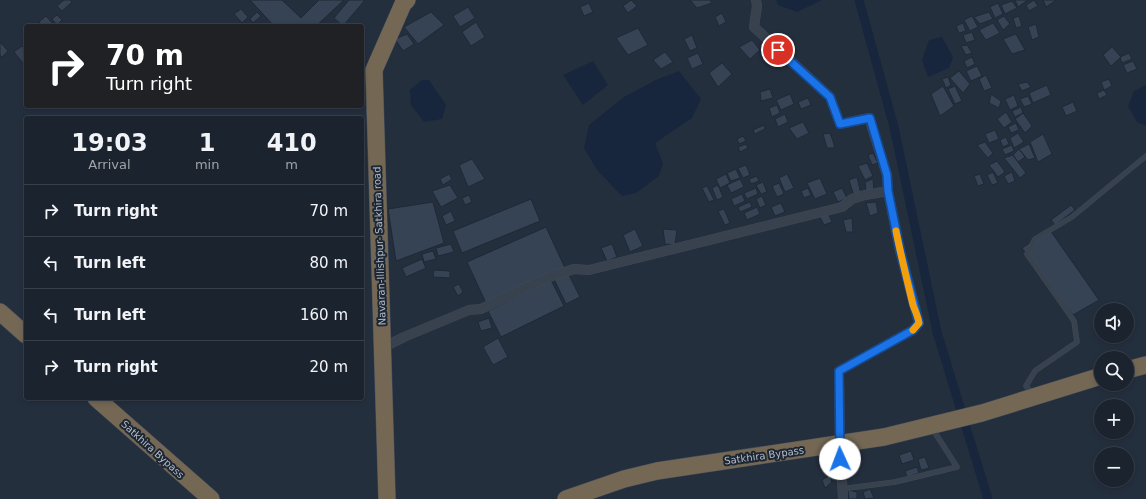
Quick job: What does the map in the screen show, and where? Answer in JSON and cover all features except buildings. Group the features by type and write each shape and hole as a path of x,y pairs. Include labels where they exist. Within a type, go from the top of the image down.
{"highway":[{"name":"Navaran-Illishpur- Satkhira road","path":"387,499 374,70 403,1"},
{"path":"0,312 24,333"},
{"path":"1134,368 1146,365"},
{"name":"Satkhira Bypass","path":"566,499 624,479 657,471 884,437 982,413 1094,378"},
{"name":"Satkhira Bypass","path":"98,400 210,499"}],"street":[{"path":"756,0 757,6 754,27 830,97 840,124 870,118 887,175 888,191 900,250 919,323 913,330 839,371 842,499"},
{"path":"382,348 404,337 469,310 481,309 546,278 574,269 589,270 652,255 842,207 852,199 888,191"}],"lane":[{"path":"1035,397 1026,386 1035,371 1077,342 1074,321 1027,254 1035,239 1072,218 1146,156"},
{"path":"841,489 895,482 957,467 934,424"}],"water":[{"path":"776,0 822,0 797,12 778,5"},
{"path":"942,37 953,57 949,68 928,77 922,60 929,40"},
{"path":"593,61 608,85 583,105 563,75"},
{"path":"679,71 701,99 692,118 655,143 663,163 659,176 636,193 622,196 597,170 584,148 589,125 624,97 656,80"},
{"path":"422,80 429,80 446,105 442,119 424,122 411,105 410,90"},
{"path":"1146,85 1146,126 1137,122 1128,106 1134,91"}],"waterway":[{"path":"859,0 894,127 937,332 988,499"}],"slow traffic":[{"path":"896,231 913,306 919,323 913,330"}],"route":[{"path":"778,50 830,97 840,124 870,118 887,175 888,191 900,250 913,306 919,323 913,330 839,371 840,459"}]}
